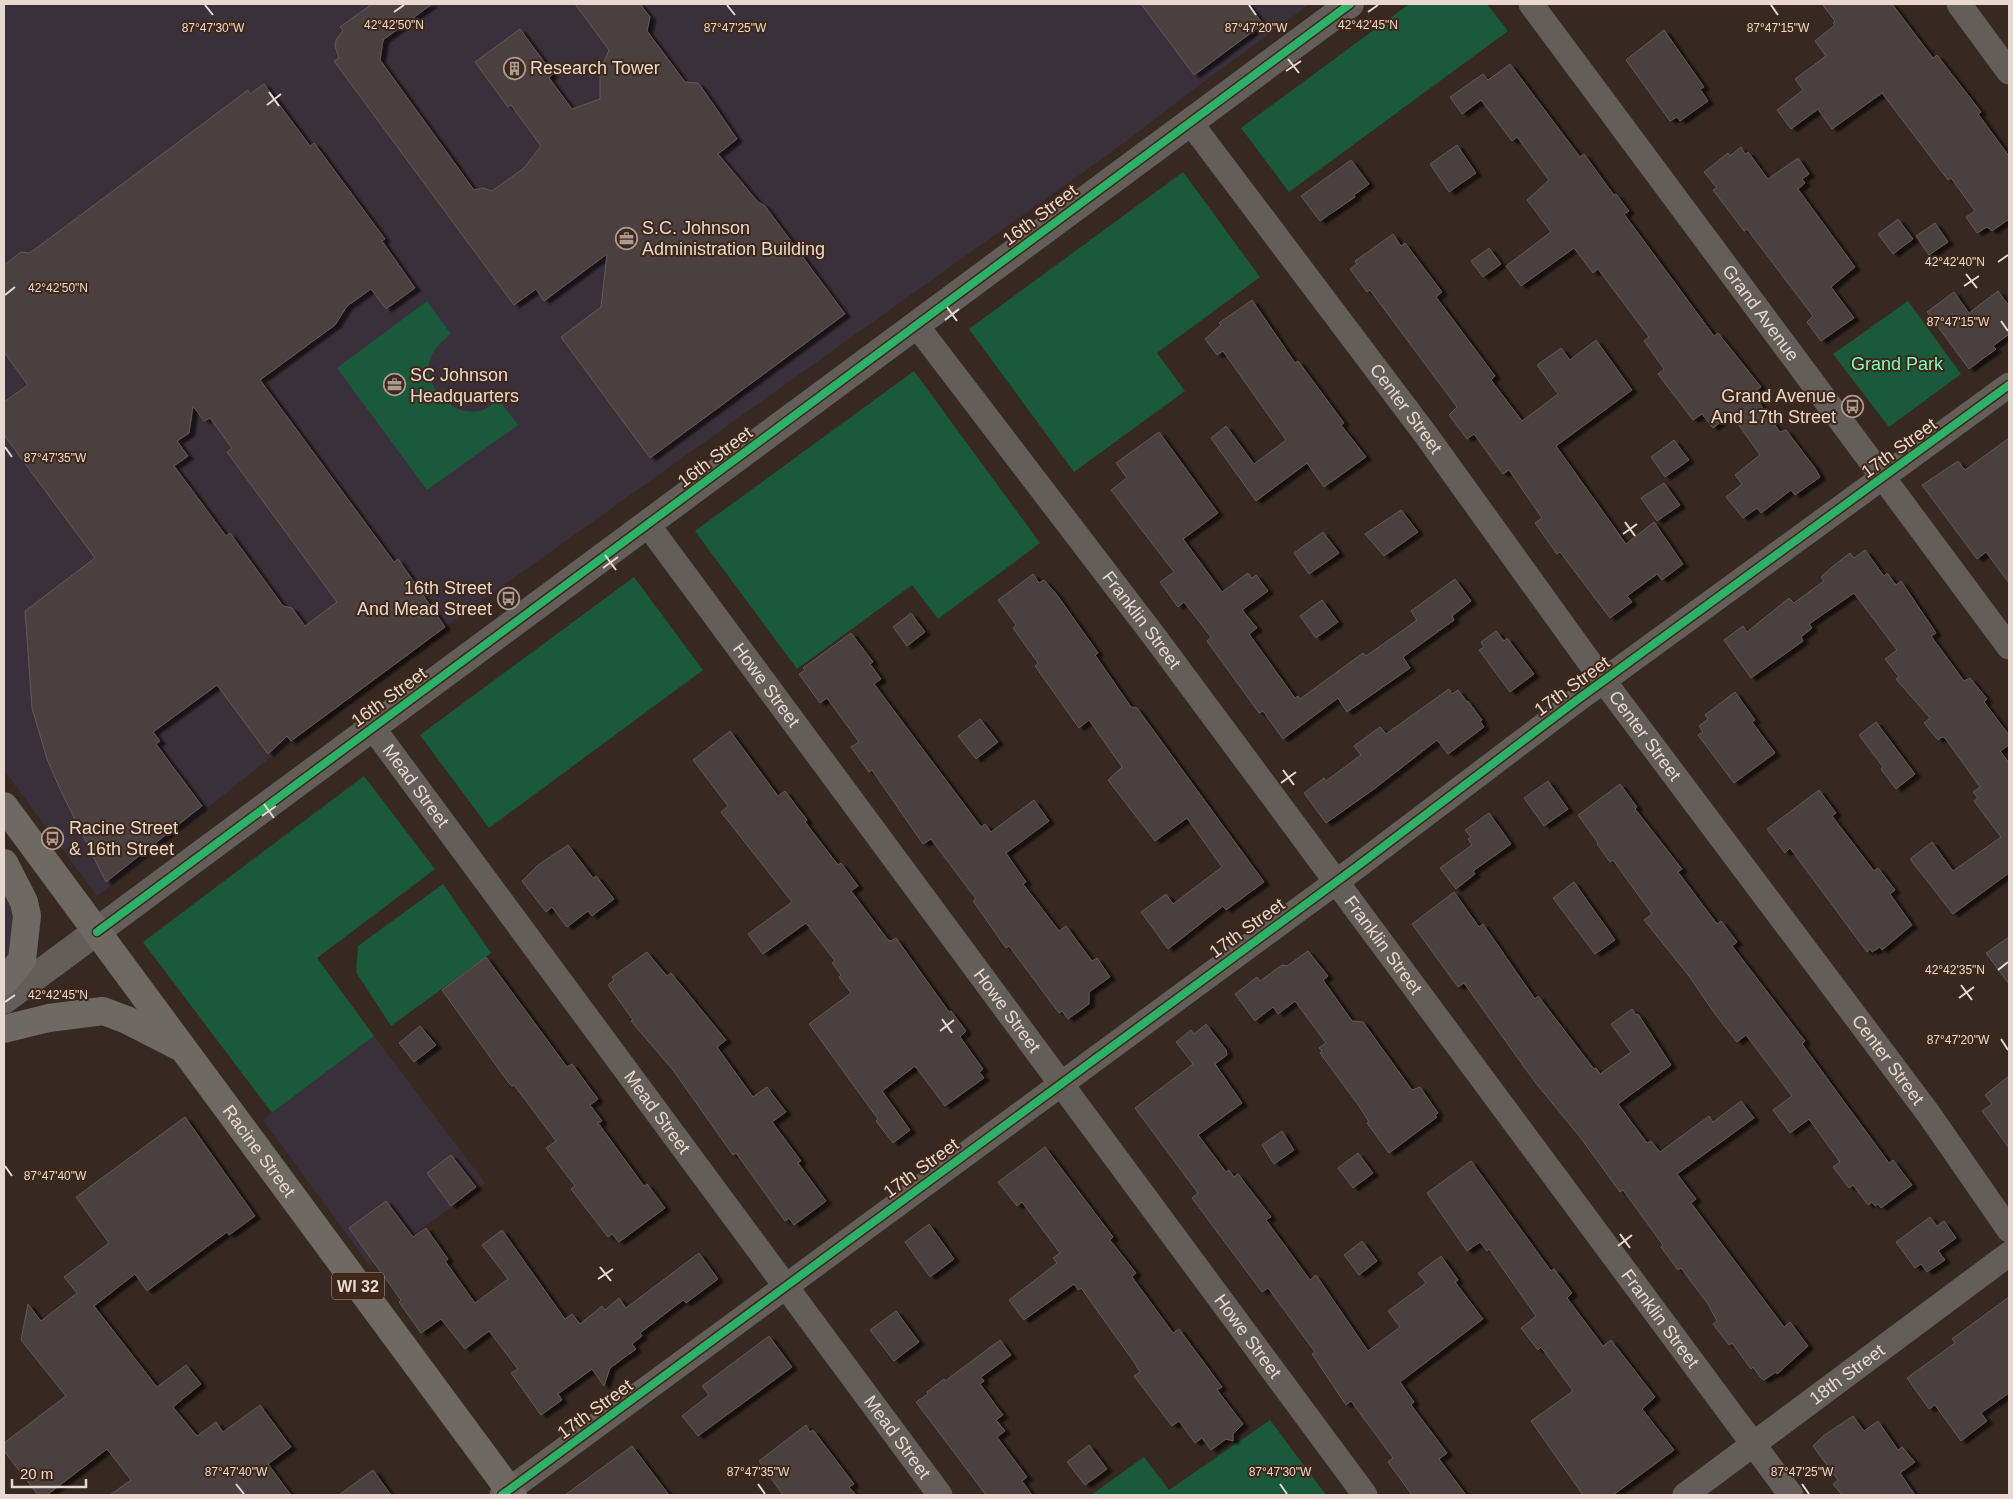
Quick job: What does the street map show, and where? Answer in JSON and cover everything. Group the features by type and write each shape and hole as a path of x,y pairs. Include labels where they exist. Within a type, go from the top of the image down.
{"main road":[{"name":"Racine Street","path":"4,806 508,1494"},
{"path":"4,862 21,895 27,916 22,960 4,982"},
{"path":"4,1029 49,1018 103,1011 127,1020 182,1048"}],"street":[{"name":"16th Street","path":"4,1000 1350,4"},
{"name":"Grand Avenue","path":"1531,4 2009,647"},
{"path":"1959,4 2009,72"},
{"name":"Center Street","path":"1190,122 1426,435 1604,681 1928,1113 2009,1230"},
{"name":"Franklin Street","path":"917,326 1154,636 1791,1495"},
{"name":"17th Street","path":"508,1494 1604,681 2009,385"},
{"name":"Howe Street","path":"648,525 1365,1495"},
{"name":"Mead Street","path":"373,728 940,1495"},
{"name":"18th Street","path":"1685,1495 2009,1254"}],"shaded area":[{"name":"SC Johnson Headquarters","path":"4,4 1310,4 1191,91 1124,143 445,627 291,741 97,896 4,770"},
{"path":"4,882 17,917 12,950 4,963"},
{"path":"374,1036 485,1183 370,1266 263,1120"}],"green space":[{"path":"1409,4 1487,4 1508,31 1289,192 1241,128"},
{"path":"1183,172 1260,277 1157,353 1185,391 1074,472 969,329"},
{"path":"427,301 451,334 435,350 429,367 430,378 440,396 448,403 468,411 481,410 499,400 518,425 427,490 337,368"},
{"name":"Grand Park","path":"1908,301 1961,374 1889,427 1833,354"},
{"path":"914,371 1040,543 938,619 912,585 797,669 695,531"},
{"path":"634,577 703,670 489,828 420,735"},
{"path":"364,776 435,869 317,958 374,1036 272,1113 143,942"},
{"path":"443,884 491,953 391,1026 356,972 358,946"},
{"path":"1270,1420 1326,1495 1091,1495 1144,1457 1169,1490"}],"building":[{"name":"S.C. Johnson Administration Building","path":"372,4 432,4 383,40 380,60 474,190 483,188 492,191 524,168 541,146 511,105 508,107 475,62 520,29 553,74 549,78 572,109 600,99 600,71 609,50 575,4 640,4 650,17 647,31 685,82 698,83 737,139 718,154 758,202 765,206 845,314 650,458 561,337 601,307 607,254 544,301 536,289 514,305 334,61 339,58 335,46 336,40 343,30 340,27"},
{"path":"1141,4 1248,4 1263,24 1194,75"},
{"path":"1822,4 1892,4 1933,58 1937,55 1981,112 1978,114 2009,156 2009,219 1992,231 1987,227 1977,233 1966,217 1975,211 1951,178 1948,180 1882,93 1832,129 1818,109 1791,129 1777,110 1803,90 1795,79 1826,56 1815,41 1835,25 1833,23 1835,21"},
{"path":"1664,30 1704,87 1700,89 1708,101 1680,121 1677,117 1670,121 1626,60"},
{"path":"1510,64 1580,157 1584,154 1614,195 1616,194 1629,211 1624,214 1714,336 1718,333 1761,387 1752,393 1780,432 1786,430 1815,468 1820,477 1795,495 1791,490 1761,513 1757,508 1743,518 1726,497 1742,484 1735,475 1760,455 1731,414 1713,428 1702,414 1693,420 1658,374 1664,369 1644,341 1649,337 1598,269 1593,273 1574,248 1521,286 1506,266 1551,232 1527,200 1549,180 1517,137 1512,141 1481,100 1462,114 1450,97 1483,74 1488,80"},
{"path":"264,84 310,146 314,143 385,239 382,241 415,288 386,309 371,289 347,306 335,325 260,380 394,562 398,559 445,627 291,741 287,736 268,754 217,685 153,732 160,741 156,744 202,806 106,882 47,759 32,708 25,611 95,558 4,435 4,402 28,385 4,352 4,265 21,252 30,253 248,90 250,94","holes":["193,406 204,421 210,418 232,448 227,452 337,602 305,626 292,608 283,606 230,533 226,536 174,466 188,456 177,441 189,433"]},
{"path":"1457,145 1476,173 1449,192 1430,164"},
{"path":"1741,147 1745,154 1748,152 1768,179 1798,158 1809,174 1802,179 1805,183 1798,189 1855,267 1831,287 1854,318 1821,341 1807,322 1813,316 1747,229 1744,231 1713,190 1717,188 1704,172 1728,153 1730,156"},
{"path":"1351,160 1369,184 1354,195 1355,197 1320,221 1301,196"},
{"path":"1898,219 1913,239 1893,254 1878,234"},
{"path":"1935,223 1948,242 1929,255 1916,236"},
{"path":"1393,234 1401,246 1405,243 1442,292 1436,297 1495,376 1491,380 1522,421 1558,394 1537,365 1561,348 1570,360 1596,340 1632,390 1556,446 1626,544 1654,522 1683,564 1662,580 1657,574 1627,596 1632,602 1610,618 1560,552 1557,554 1535,523 1542,518 1509,470 1503,474 1474,434 1467,439 1449,415 1457,407 1370,290 1367,292 1350,269 1357,264 1355,261"},
{"path":"1489,248 1501,264 1483,277 1471,261"},
{"path":"1998,291 2009,306 2009,334 1993,346 1996,349 1969,369 1927,312 1954,292 1969,313"},
{"path":"1252,300 1295,363 1298,361 1344,423 1341,425 1366,457 1324,487 1307,463 1256,501 1211,438 1226,426 1254,464 1286,440 1223,351 1217,355 1205,339 1221,325 1219,323"},
{"path":"1159,432 1218,513 1183,539 1222,592 1248,573 1252,578 1256,575 1268,591 1242,610 1257,628 1249,634 1295,698 1298,696 1300,699 1363,653 1366,656 1417,620 1411,611 1455,579 1471,601 1452,616 1454,620 1403,657 1410,668 1347,712 1338,698 1283,739 1263,711 1259,713 1207,641 1211,637 1184,602 1178,607 1160,582 1174,572 1111,490 1127,478 1116,463"},
{"path":"2009,438 2009,583 1986,552 1977,559 1922,485 1958,461 1965,470"},
{"path":"1674,440 1689,460 1665,477 1651,457"},
{"path":"1664,483 1680,505 1657,521 1641,498"},
{"path":"1401,510 1418,532 1384,556 1365,534"},
{"path":"1323,532 1339,553 1309,574 1294,553"},
{"path":"1865,550 1884,576 1887,573 1896,585 1901,581 1936,633 1931,636 1964,681 1970,678 1987,699 1984,702 2009,735 2009,745 2000,751 2009,763 2009,873 1953,914 1910,859 1932,842 1953,871 2001,837 1974,801 1978,798 1973,792 1980,787 1945,738 1942,737 1938,740 1924,723 1930,718 1896,679 1899,677 1885,659 1897,650 1854,593 1809,624 1812,628 1801,637 1803,641 1751,678 1724,640 1743,626 1747,632 1789,598 1794,603 1824,581 1821,577 1850,553 1854,558"},
{"path":"1033,574 1039,583 1044,580 1057,595 1098,653 1095,655 1131,707 1137,708 1264,882 1226,910 1223,906 1168,949 1141,912 1166,894 1173,904 1222,867 1187,818 1155,841 1108,780 1122,767 1089,720 1079,728 1035,666 1038,663 1013,628 1016,625 998,600"},
{"path":"1322,600 1338,622 1316,638 1300,616"},
{"path":"911,613 925,632 907,646 893,627"},
{"path":"1496,631 1504,641 1507,638 1534,674 1510,692 1479,650 1484,647 1481,642"},
{"path":"851,633 873,662 870,664 881,679 874,684 981,827 985,824 991,832 1034,800 1049,821 1006,853 1026,882 1023,884 1059,931 1066,926 1092,961 1097,958 1110,977 1089,992 1089,1004 1068,1019 1062,1011 1059,1013 1009,946 1006,948 973,901 976,899 931,839 923,844 872,770 869,772 851,747 859,742 827,698 820,703 799,674 805,670 803,668"},
{"path":"1449,689 1452,694 1458,690 1482,720 1480,721 1484,727 1448,754 1437,740 1374,789 1326,823 1304,793 1324,778 1326,781 1361,755 1354,746 1380,727 1386,734"},
{"path":"1735,692 1755,720 1752,722 1775,753 1734,783 1698,735 1703,732 1699,726 1708,719 1705,715"},
{"path":"980,719 998,742 976,759 958,736"},
{"path":"1876,722 1915,774 1896,789 1881,769 1883,767 1859,735"},
{"path":"730,731 778,796 785,791 807,820 805,822 838,865 841,863 858,886 851,891 888,940 891,941 896,938 949,1012 951,1011 966,1031 960,1037 983,1069 979,1072 984,1078 945,1106 915,1066 882,1091 910,1130 893,1143 876,1121 878,1119 809,1024 851,993 839,977 841,975 832,963 835,961 806,923 763,954 748,934 792,902 721,812 728,806 693,760"},
{"path":"1548,781 1568,809 1544,826 1524,798"},
{"path":"1620,784 1637,807 1635,809 1682,869 1678,872 1717,924 1721,921 1737,942 1732,946 1805,1041 1802,1044 1842,1099 1889,1163 1893,1160 1912,1185 1881,1208 1878,1204 1875,1206 1872,1202 1868,1205 1853,1185 1849,1188 1833,1167 1840,1162 1809,1119 1790,1133 1773,1110 1792,1096 1746,1035 1737,1042 1715,1014 1689,976 1644,920 1652,914 1613,860 1610,862 1578,815"},
{"path":"1819,790 1836,813 1832,816 1874,871 1878,868 1895,890 1890,894 1912,925 1882,950 1880,947 1872,952 1870,949 1867,952 1790,848 1785,853 1767,829"},
{"path":"1489,813 1511,844 1473,871 1475,874 1456,889 1440,868 1472,845 1468,839 1471,837 1465,830"},
{"path":"568,845 593,878 596,876 614,899 592,916 588,911 567,927 552,907 546,912 522,881 538,865"},
{"path":"1574,882 1615,940 1595,954 1553,898"},
{"path":"1454,892 1479,927 1483,924 1535,999 1538,996 1594,1069 1596,1068 1600,1074 1631,1052 1611,1024 1632,1009 1636,1015 1638,1014 1671,1065 1618,1104 1647,1143 1651,1141 1660,1152 1709,1116 1713,1122 1741,1101 1754,1118 1677,1174 1696,1199 1691,1203 1784,1327 1790,1322 1808,1346 1777,1374 1776,1372 1764,1380 1753,1367 1751,1369 1732,1343 1729,1345 1713,1324 1717,1321 1708,1304 1681,1268 1678,1270 1661,1247 1663,1245 1623,1190 1620,1192 1580,1137 1535,1082 1464,983 1458,987 1412,924"},
{"path":"2009,937 2009,984 1986,953"},
{"path":"1308,951 1328,976 1323,980 1352,1021 1363,1022 1412,1090 1420,1087 1438,1113 1435,1116 1437,1117 1389,1153 1367,1123 1369,1122 1359,1106 1320,1053 1322,1051 1319,1048 1326,1043 1295,1001 1278,1014 1273,1007 1255,1021 1235,994 1257,977 1260,981 1282,965 1287,966"},
{"path":"647,952 667,976 671,973 726,1040 717,1047 753,1097 767,1087 786,1112 772,1122 801,1161 798,1163 826,1201 794,1225 789,1218 785,1221 736,1153 733,1155 673,1070 631,1021 633,1020 608,985 614,980 612,977"},
{"path":"486,957 567,1067 572,1064 598,1099 590,1105 602,1121 598,1123 644,1186 647,1184 665,1208 619,1242 612,1234 608,1237 571,1189 575,1186 546,1148 556,1141 514,1085 512,1086 508,1082 442,990"},
{"path":"1206,1024 1226,1050 1227,1055 1215,1064 1242,1103 1198,1135 1226,1172 1229,1170 1234,1177 1238,1174 1271,1217 1266,1220 1310,1280 1316,1275 1368,1351 1400,1327 1388,1311 1426,1283 1418,1273 1441,1256 1458,1280 1455,1282 1483,1319 1400,1382 1414,1402 1411,1405 1447,1453 1439,1459 1466,1495 1412,1495 1388,1462 1393,1458 1351,1401 1346,1405 1312,1354 1315,1352 1268,1288 1262,1292 1192,1198 1198,1193 1135,1108 1193,1064 1176,1042 1191,1030 1194,1034"},
{"path":"420,1026 436,1045 414,1062 399,1043"},
{"path":"2009,1076 2009,1148 1982,1111 1992,1104 1985,1095"},
{"path":"185,1117 255,1216 229,1235 227,1232 147,1291 135,1274 94,1306 157,1387 186,1365 201,1384 173,1407 197,1436 216,1422 223,1432 260,1405 291,1447 268,1464 291,1495 110,1495 131,1480 107,1449 47,1495 38,1495 4,1451 4,1443 66,1396 21,1340 28,1304 41,1321 77,1293 64,1277 109,1243 76,1197"},
{"path":"1282,1131 1294,1150 1274,1164 1262,1145"},
{"path":"1045,1147 1113,1237 1110,1240 1136,1273 1132,1277 1173,1333 1179,1329 1222,1387 1217,1390 1243,1424 1233,1434 1233,1441 1226,1439 1211,1450 1202,1438 1195,1443 1179,1421 1172,1426 1134,1376 1140,1372 1134,1362 1081,1288 1078,1290 1074,1284 1024,1320 1009,1300 1057,1263 1053,1258 1060,1253 1022,1202 1017,1206 998,1182"},
{"path":"1358,1153 1373,1173 1353,1188 1338,1168"},
{"path":"451,1155 476,1187 451,1206 427,1173"},
{"path":"1471,1161 1551,1271 1554,1269 1572,1293 1567,1298 1603,1346 1611,1340 1655,1397 1642,1409 1674,1450 1613,1495 1583,1495 1531,1421 1573,1391 1541,1347 1538,1350 1521,1328 1536,1316 1489,1249 1487,1251 1480,1242 1467,1251 1427,1193"},
{"path":"386,1201 413,1237 426,1228 448,1259 445,1261 475,1303 508,1279 482,1245 502,1230 565,1319 572,1314 580,1324 602,1306 605,1310 619,1298 626,1308 699,1253 718,1279 686,1303 683,1300 640,1333 642,1336 632,1344 636,1349 610,1368 604,1386 592,1369 558,1394 562,1400 541,1415 511,1373 518,1369 489,1331 465,1349 441,1319 421,1333 399,1302 401,1300 349,1228"},
{"path":"1930,1217 1937,1226 1944,1221 1956,1238 1938,1251 1945,1260 1927,1272 1921,1264 1915,1268 1896,1242"},
{"path":"929,1224 954,1259 930,1277 905,1242"},
{"path":"1362,1241 1377,1261 1359,1275 1344,1255"},
{"path":"2009,1297 2009,1393 1981,1413 1987,1421 1961,1441 1935,1405 1929,1409 1907,1378 1955,1343 1952,1339"},
{"path":"896,1311 919,1342 894,1361 870,1330"},
{"path":"769,1336 792,1367 698,1436 682,1416 709,1395 702,1386"},
{"path":"1000,1340 1011,1355 981,1377 984,1381 980,1384 1003,1415 996,1420 1005,1431 997,1437 1027,1477 1022,1481 1032,1495 986,1495 916,1402 944,1379 945,1381"},
{"path":"1853,1416 1864,1431 1878,1421 1898,1450 1902,1447 1915,1462 1900,1473 1915,1495 1842,1495 1833,1484 1838,1480 1813,1446 1823,1436"},
{"path":"806,1425 810,1432 813,1430 854,1484 849,1487 856,1495 783,1495 759,1461"},
{"path":"1089,1445 1107,1469 1085,1485 1067,1462"},
{"path":"632,1446 669,1495 565,1495"},
{"path":"373,1470 391,1495 339,1495"}],"cycle path":[{"path":"97,932 1350,4"},
{"path":"502,1495 1355,868 1577,700 2009,385"}],"place":[{"name":"Research Tower","path":"514,68"},
{"name":"S.C. Johnson Administration Building","path":"626,238"},
{"name":"SC Johnson Headquarters","path":"394,385"},
{"name":"Grand Avenue And 17th Street","path":"1852,406"},
{"name":"16th Street And Mead Street","path":"508,598"},
{"name":"Racine Street & 16th Street","path":"53,838"}]}
